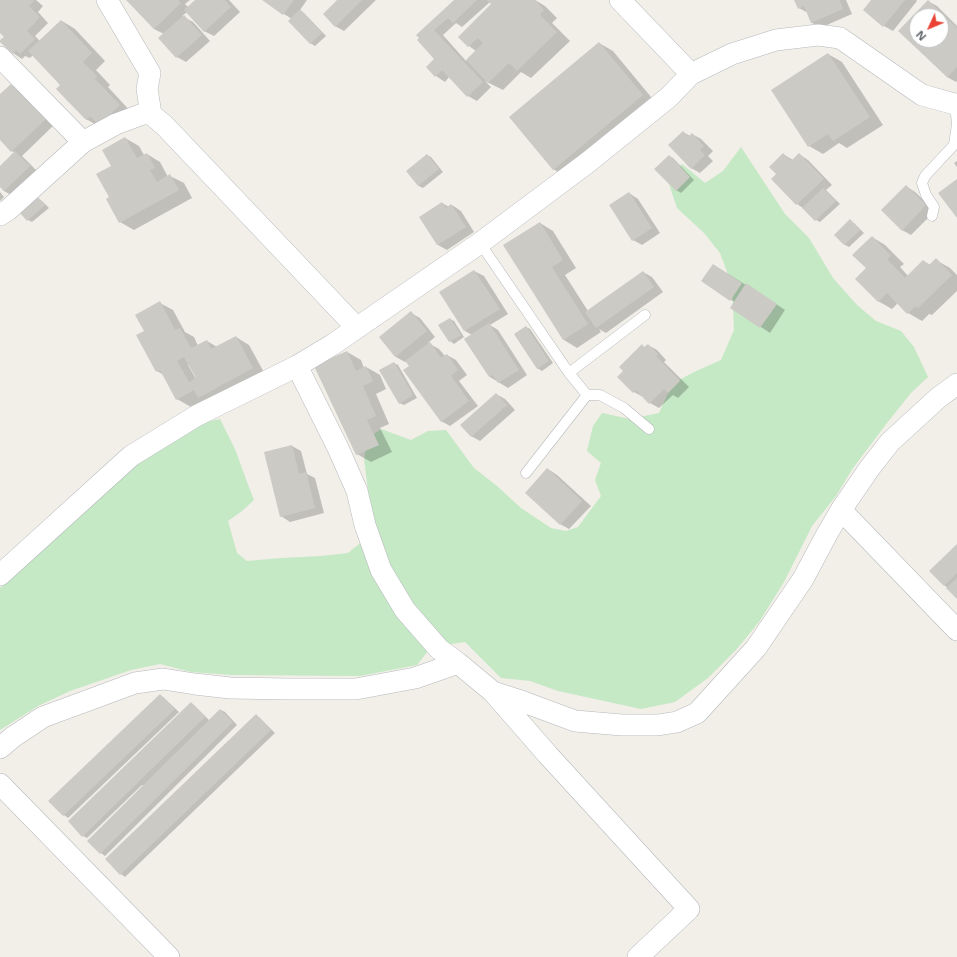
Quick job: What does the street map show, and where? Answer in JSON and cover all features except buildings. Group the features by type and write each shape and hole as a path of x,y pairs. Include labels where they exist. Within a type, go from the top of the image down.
{"street":[{"path":"107,0 150,73 147,89 151,114 165,126 357,328"},
{"path":"621,0 691,74"},
{"path":"0,575 131,456 196,416 297,366 357,328 480,243 587,163 669,98 691,74 732,54 776,40 818,35 840,38 922,95 956,104"},
{"path":"0,57 83,142"},
{"path":"0,215 8,210 83,142 116,124 143,114 151,114"},
{"path":"297,366 338,448 357,491 365,525 382,570 405,610 439,649 493,692 548,755 690,909 638,957"},
{"path":"493,692 575,721 622,725 658,725 677,722 697,713 756,648 804,579 841,510 869,469 890,442 938,398 957,384"},
{"path":"841,510 957,630"},
{"path":"0,748 13,737 43,717 136,683 163,679 230,688 356,689 415,678 458,663"},
{"path":"0,784 169,957"}],"lane":[{"path":"932,216 934,207 926,195 922,183 925,176 954,145 957,124 956,104"},
{"path":"480,243 569,373 587,395"},
{"path":"569,373 644,315"},
{"path":"587,395 600,395 624,408 648,429"},
{"path":"526,474 587,395"}],"green space":[{"path":"741,147 785,214 809,238 833,278 857,305 876,321 901,331 914,347 928,377 911,393 887,423 853,468 836,496 812,526 784,582 759,622 736,650 708,678 675,702 641,709 558,691 530,681 501,678 465,642 431,647 417,665 360,676 232,675 191,672 160,664 131,670 70,691 38,706 0,730 0,588 134,466 201,423 220,419 235,449 254,500 228,521 237,553 247,561 348,553 364,540 370,505 364,459 368,438 381,429 411,440 428,431 446,430 474,468 521,508 551,528 566,531 578,527 601,496 595,480 601,463 587,451 593,426 602,413 630,419 659,413 672,384 721,360 734,330 732,285 720,253 704,233 677,208 668,181 682,164 705,183 723,171"}]}
